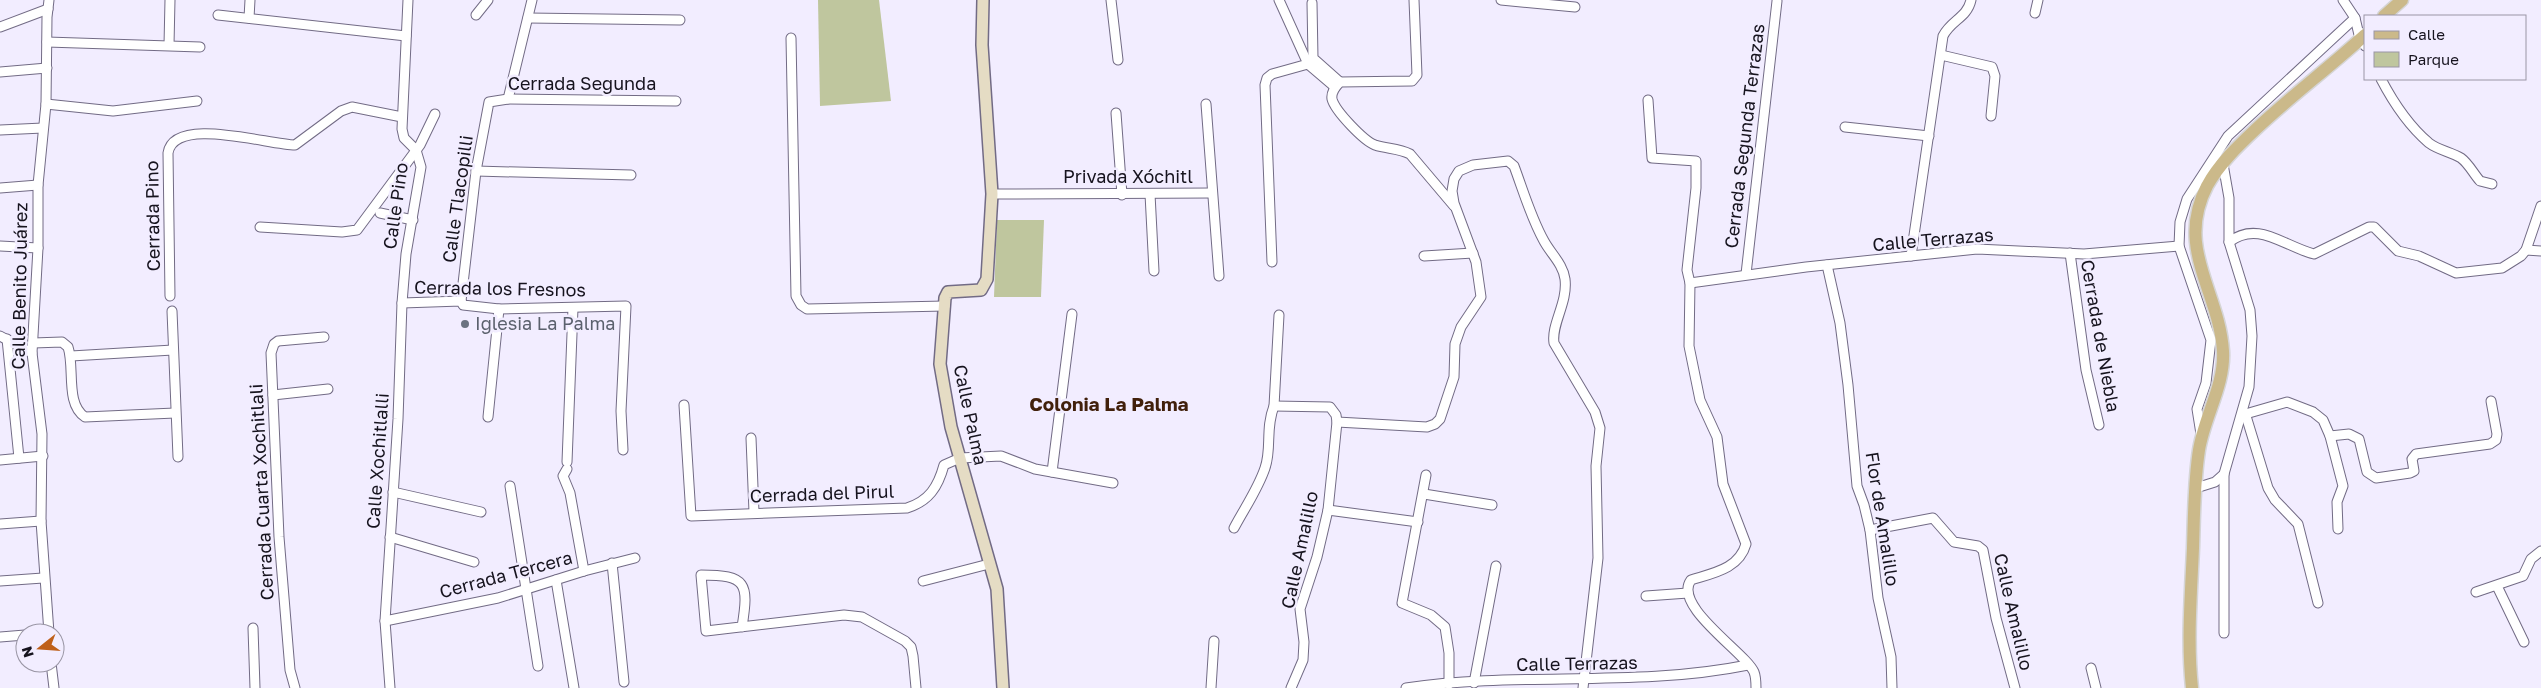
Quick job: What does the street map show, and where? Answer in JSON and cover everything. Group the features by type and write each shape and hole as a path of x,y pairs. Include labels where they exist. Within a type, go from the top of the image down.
{"main road":[{"path":"2385,15 2402,0"},
{"path":"2192,688 2190,632 2196,488 2201,436 2220,376 2223,354 2220,330 2199,266 2195,230 2206,187 2223,164 2291,96 2363,40"}],"street":[{"path":"169,45 170,0"},
{"path":"249,18 250,0"},
{"name":"Calle Pino","path":"402,303 406,254 421,166 416,150 404,138 402,116 408,0"},
{"path":"476,15 488,0"},
{"path":"508,99 532,0"},
{"path":"791,38 796,296 800,305 807,309 945,306 948,292 982,290 985,285 992,194 982,45 983,0"},
{"path":"1112,0 1118,60"},
{"path":"1279,0 1308,64 1337,85 1412,81 1416,75 1414,0"},
{"path":"1501,0 1575,7"},
{"path":"1911,256 1943,36 1947,28 1964,16 1971,0"},
{"path":"2035,13 2038,0"},
{"path":"2343,0 2355,18 2363,40"},
{"name":"Cerrada Segunda Terrazas","path":"1746,274 1777,1"},
{"path":"1312,2 1313,58 1337,85"},
{"path":"0,28 48,4"},
{"name":"Calle Benito Juárez","path":"47,623 41,521 43,456 32,353 38,248 38,185 46,104 48,4"},
{"path":"218,15 406,36"},
{"path":"528,18 680,20"},
{"path":"2201,436 2197,409 2206,383 2210,340 2179,246 2180,222 2187,199 2228,136 2355,18"},
{"path":"47,42 200,47"},
{"path":"1941,55 1992,67 1995,76 1991,116"},
{"path":"1272,262 1265,85 1267,78 1272,74 1308,64"},
{"path":"0,72 47,68"},
{"path":"2382,80 2410,124 2431,145 2460,157 2470,166 2480,181 2492,184"},
{"path":"1337,85 1332,98 1336,108 1360,135 1376,146 1400,149 1410,154 1459,212"},
{"name":"Cerrada Segunda","path":"489,102 508,99 676,101"},
{"path":"1648,100 1650,155 1656,160 1696,161 1696,188 1687,270 1690,283 1690,346 1700,400 1717,437 1723,484 1746,544 1741,558 1730,567 1691,580 1687,585 1688,593 1694,606 1754,672 1756,688"},
{"path":"46,104 113,111 197,101"},
{"name":"Calle Tlacopilli","path":"461,301 476,171 489,102"},
{"path":"1206,104 1212,193"},
{"name":"Cerrada Pino","path":"170,296 168,153 169,145 175,140 200,134 215,134 295,145 342,110 352,107 402,116"},
{"path":"1116,112 1122,195"},
{"path":"260,227 342,232 357,230 416,150 435,114"},
{"path":"1845,127 1929,136"},
{"path":"0,130 43,128"},
{"path":"1274,406 1330,407 1336,415 1337,422 1427,427 1435,424 1440,419 1454,377 1456,344 1461,327 1481,297 1481,287 1473,253 1454,203 1452,191 1454,179 1459,171 1473,165 1508,161 1514,166 1544,241 1560,266 1565,278 1565,298 1553,334 1554,343 1595,412 1600,428 1596,466 1598,558 1583,684"},
{"path":"2223,164 2229,198 2229,242 2250,310 2252,336 2252,374 2244,415 2224,474 2224,633"},
{"path":"476,171 631,175"},
{"path":"0,188 38,185"},
{"name":"Privada Xóchitl","path":"992,194 1122,195 1212,193 1219,276"},
{"path":"1150,194 1154,271"},
{"path":"2229,242 2244,233 2256,232 2318,254 2369,227 2377,230 2398,251 2418,256 2456,273 2502,268 2521,256 2526,250 2541,206"},
{"path":"380,213 413,220"},
{"path":"0,246 38,248"},
{"name":"Calle Terrazas","path":"1690,283 1746,274 1977,249 2070,253 2179,246"},
{"path":"2526,250 2541,251"},
{"path":"1424,256 1473,253"},
{"name":"Cerrada de Niebla","path":"2070,253 2086,370 2099,425"},
{"name":"Flor de Amalillo","path":"1827,265 1844,355 1857,486 1870,530 1878,598 1891,656 1892,688"},
{"name":"Cerrada los Fresnos","path":"402,303 461,301 464,305 499,309 626,306 621,411 623,450"},
{"name":"Calle Xochitlalli","path":"390,688 385,621 398,419 402,303"},
{"name":"Calle Palma","path":"945,306 940,364 951,426 997,589 1003,688"},
{"path":"573,308 567,465 563,476 570,493 584,571"},
{"path":"488,417 499,309"},
{"path":"172,311 178,457"},
{"path":"1052,472 1072,314"},
{"path":"1234,528 1265,469 1268,454 1268,420 1274,406 1279,315"},
{"name":"Cerrada Cuarta Xochitlali","path":"295,688 290,670 279,538 271,353 274,344 278,341 324,337"},
{"path":"3,338 32,353"},
{"path":"3,338 19,458"},
{"path":"33,343 62,342 68,348 71,356 74,404 78,413 85,417 175,413"},
{"path":"71,356 173,350"},
{"path":"273,395 328,389"},
{"path":"2330,436 2349,434 2359,439 2368,472 2371,476 2376,478 2410,473 2414,472 2412,459 2416,454 2490,444 2496,440 2498,434 2491,401"},
{"path":"2244,415 2287,402 2313,412 2323,420 2330,436 2343,486 2337,502 2338,529"},
{"name":"Cerrada del Pirul","path":"684,405 691,516 754,512 864,511 906,508 923,502 934,489 944,465 960,458"},
{"path":"2244,415 2268,488 2275,500 2298,524 2318,603"},
{"name":"Calle Amalillo","path":"1291,688 1302,660 1304,642 1300,608 1317,557 1328,510 1337,422"},
{"path":"751,438 754,512"},
{"path":"0,460 43,456"},
{"path":"960,458 1001,456 1035,469 1113,482"},
{"path":"2196,488 2215,482 2224,474"},
{"path":"1426,476 1402,603 1431,615 1445,626 1449,653 1449,684"},
{"path":"510,486 538,666"},
{"path":"393,492 481,512"},
{"path":"1424,494 1492,505"},
{"path":"1328,510 1418,522"},
{"name":"Calle Amalillo","path":"1870,530 1933,518 1954,542 1978,546 1983,550 1996,618 2015,688"},
{"path":"0,524 41,521"},
{"path":"390,537 474,562"},
{"path":"2476,592 2522,576 2531,559 2541,551"},
{"name":"Cerrada Tercera","path":"385,621 498,598 584,571 635,558"},
{"path":"612,563 624,682"},
{"path":"923,581 989,564"},
{"path":"1474,683 1496,566"},
{"path":"742,628 745,597 742,586 736,578 726,574 701,575 706,631 742,628 844,614 862,617 905,641 911,647 916,688"},
{"path":"0,581 43,578"},
{"path":"556,580 574,688"},
{"path":"2497,586 2524,642"},
{"path":"1646,596 1688,593"},
{"path":"253,628 255,688"},
{"path":"0,637 15,636"},
{"path":"1211,688 1214,641"},
{"name":"Calle Terrazas","path":"1406,688 1474,683 1583,684 1724,670 1748,665"},
{"path":"2092,668 2096,688"},
{"path":"52,673 54,688"}],"green space":[{"path":"818,0 879,0 891,101 820,106"},
{"path":"997,220 1044,220 1041,297 994,297"}],"place":[{"name":"Iglesia La Palma","path":"465,324"}],"district":[{"name":"Colonia La Palma","path":"1109,404"}]}
